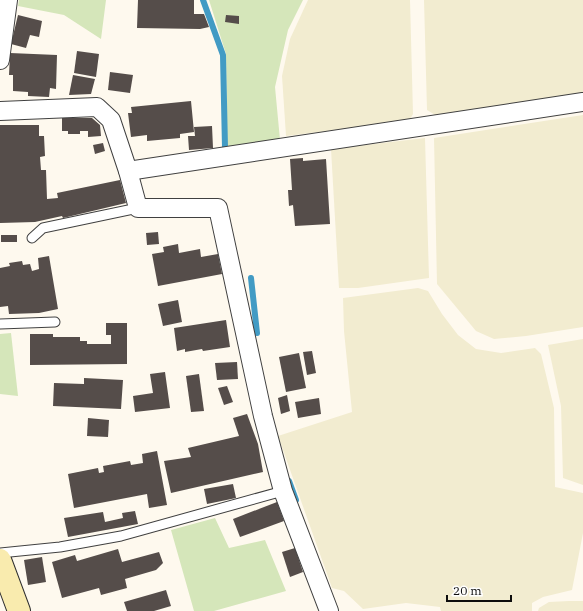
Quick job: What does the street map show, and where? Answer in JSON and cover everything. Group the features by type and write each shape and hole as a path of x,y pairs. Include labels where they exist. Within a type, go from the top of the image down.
{"street":[{"path":"0,60 8,0"},
{"path":"128,171 583,102"},
{"path":"0,112 97,107 111,120 128,171 138,208 218,208 263,416 283,491 329,611"},
{"path":"0,560 20,611"}],"lane":[{"path":"32,238 43,228 138,208"},
{"path":"0,324 56,322"},
{"path":"0,553 60,546 121,536 283,491"}],"shaded area":[{"path":"308,0 410,0 413,114 409,121 286,136 282,76 290,39"},
{"path":"424,0 583,0 583,93 437,116 427,110"},
{"path":"583,115 583,327 526,336 494,339 476,331 437,284 434,138"},
{"path":"425,138 429,278 358,288 339,288 331,149"},
{"path":"418,288 428,291 442,314 458,335 476,349 501,353 535,348 541,354 554,408 555,487 583,493 583,533 572,590 543,597 532,603 532,611 441,611 440,607 406,603 363,609 344,591 332,588 278,436 352,412 344,331 343,298"},
{"path":"583,339 583,485 563,478 561,406 548,345"},
{"path":"583,601 583,611 538,611 539,608 549,602"}],"green space":[{"path":"19,0 106,0 101,39 64,15 18,6"},
{"path":"209,0 303,0 288,30 275,87 280,140 227,148 226,54"},
{"path":"11,333 18,396 0,394 0,334"},
{"path":"215,518 229,548 265,540 286,591 214,611 194,611 171,530"}],"building":[{"path":"138,0 194,0 194,14 204,14 209,27 200,29 137,28"},
{"path":"18,15 42,21 39,37 30,35 26,48 11,44"},
{"path":"226,15 239,16 239,24 225,22"},
{"path":"77,51 99,54 96,77 74,73"},
{"path":"10,53 57,55 56,89 50,88 49,97 28,96 28,92 13,91 13,75 9,75"},
{"path":"110,72 133,75 130,93 108,90"},
{"path":"73,75 95,79 91,94 69,95"},
{"path":"191,101 194,132 180,134 180,138 147,141 147,135 131,137 128,113 132,113 131,107"},
{"path":"62,118 92,118 100,125 101,136 88,137 88,131 80,131 80,134 68,134 68,131 62,131"},
{"path":"0,125 39,125 39,136 44,136 45,156 40,157 41,170 46,170 47,199 58,198 57,193 120,180 126,203 63,218 62,216 35,222 0,223"},
{"path":"212,126 213,148 189,150 188,136 195,136 194,127"},
{"path":"103,143 105,151 95,154 93,145"},
{"path":"303,158 303,161 326,159 330,224 295,226 293,205 289,206 288,190 292,190 290,159"},
{"path":"158,232 159,244 147,245 146,233"},
{"path":"1,235 17,235 17,242 1,242"},
{"path":"178,244 179,253 200,249 201,257 218,254 222,274 158,286 152,254 164,252 163,247"},
{"path":"49,256 58,309 39,313 9,314 8,306 0,307 0,268 10,266 9,263 22,261 23,265 30,264 32,271 39,269 38,258"},
{"path":"178,300 182,322 163,326 158,304"},
{"path":"226,320 230,347 203,351 202,349 185,352 185,349 177,351 174,328"},
{"path":"106,323 127,323 127,364 30,365 30,334 53,334 53,337 80,337 80,341 87,341 87,344 111,344 111,335 106,335"},
{"path":"312,351 316,373 307,375 303,352"},
{"path":"299,353 306,388 286,392 279,357"},
{"path":"237,362 238,379 217,380 215,363"},
{"path":"165,372 170,408 135,412 133,396 153,393 150,374"},
{"path":"199,374 204,411 191,412 186,376"},
{"path":"84,378 123,380 121,409 53,406 54,383 84,384"},
{"path":"227,386 233,402 224,405 218,388"},
{"path":"287,395 290,411 281,414 278,398"},
{"path":"319,398 321,414 298,418 295,402"},
{"path":"247,414 258,444 263,472 171,493 164,461 191,457 188,448 239,436 233,418"},
{"path":"88,418 109,420 108,437 87,436"},
{"path":"157,451 167,505 149,508 147,494 74,508 68,474 98,468 99,473 104,472 103,466 130,461 131,465 143,463 142,454"},
{"path":"233,484 236,498 207,504 204,489"},
{"path":"277,502 284,521 240,537 233,519"},
{"path":"135,511 138,524 68,537 64,518 103,512 105,522 123,518 122,513"},
{"path":"295,548 303,572 290,577 282,552"},
{"path":"118,549 122,562 159,552 163,563 156,570 125,579 127,588 101,595 99,588 62,598 52,562 75,555 77,561"},
{"path":"42,557 46,582 28,585 24,560"},
{"path":"166,590 171,606 154,611 127,611 124,602"}],"waterway":[{"path":"203,0 223,55 225,148"},
{"path":"251,278 257,333"},
{"path":"289,481 296,500"}]}
